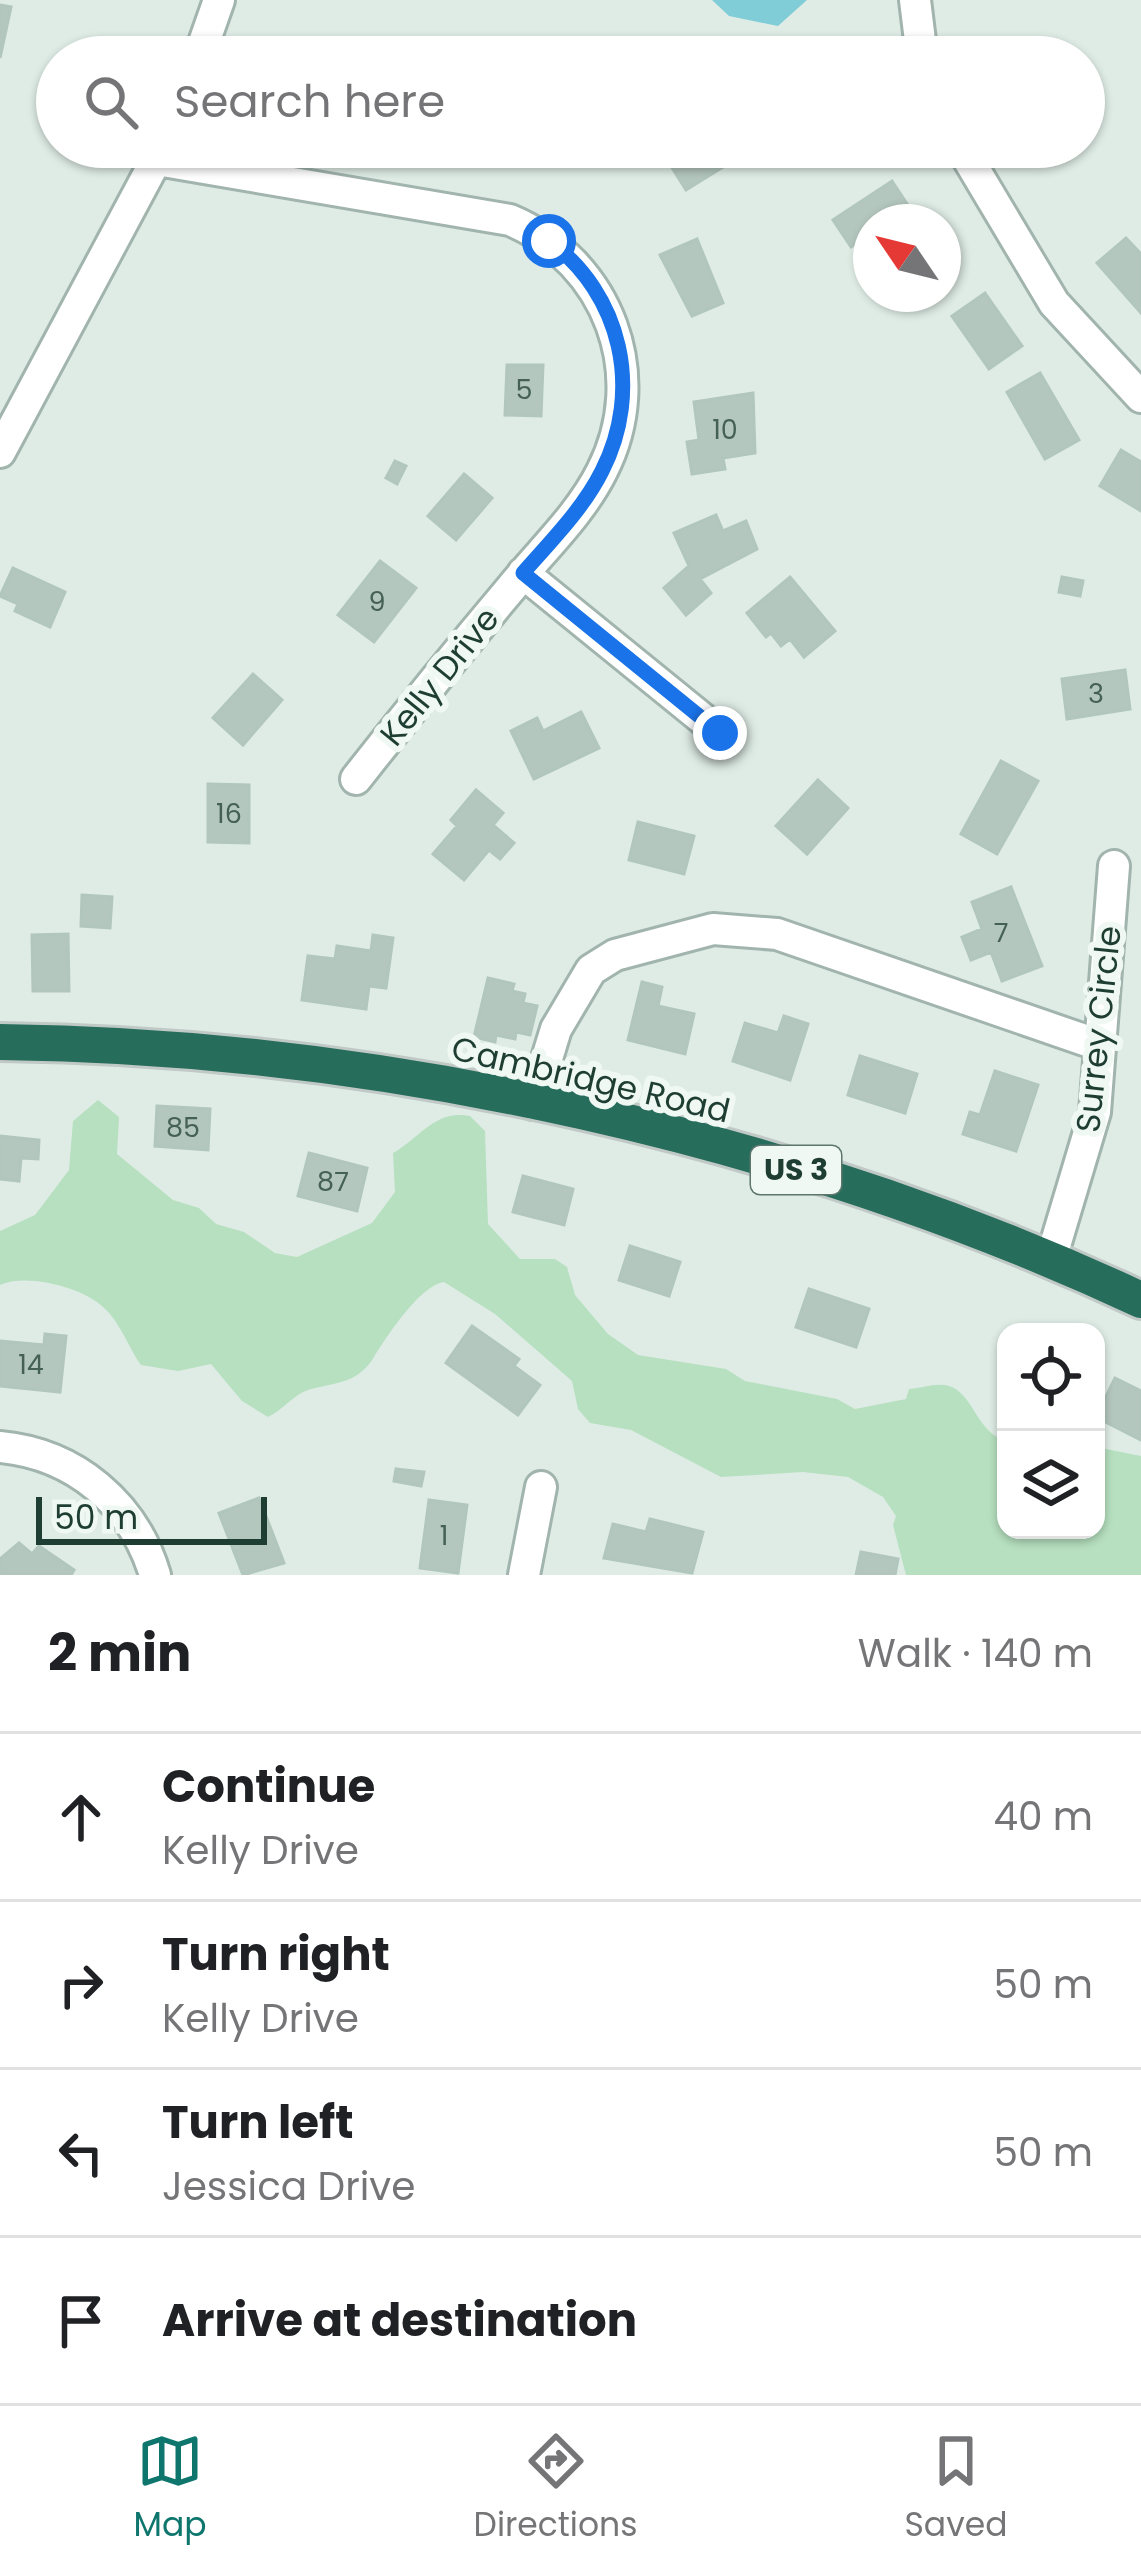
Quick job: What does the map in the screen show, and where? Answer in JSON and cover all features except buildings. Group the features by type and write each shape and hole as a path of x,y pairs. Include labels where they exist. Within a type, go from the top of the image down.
{"highway":[{"name":"Cambridge Road","path":"0,1042 263,1054 403,1076 533,1104 789,1168 1051,1259 1141,1300"}],"street":[{"path":"206,36 219,0"},
{"path":"915,0 919,36"},
{"path":"0,452 152,168"},
{"name":"Kelly Drive","path":"234,168 511,220 549,241 581,270 616,334 623,406 602,472 356,779"},
{"path":"974,168 1054,303 1141,398"},
{"path":"523,573 720,733"},
{"name":"Surrey Circle","path":"1051,1259 1092,1126 1114,866"},
{"path":"533,1104 556,1030 591,970 615,955 713,929 777,934 1100,1045"},
{"path":"0,1447 47,1456 103,1490 131,1522 155,1575"},
{"path":"524,1575 541,1487"}],"green space":[{"path":"98,1100 119,1117 117,1154 173,1200 199,1208 216,1224 244,1232 275,1253 297,1257 372,1223 395,1192 393,1153 437,1121 470,1116 485,1131 488,1224 520,1259 555,1259 567,1267 575,1295 608,1334 638,1355 726,1369 745,1381 837,1399 855,1409 906,1399 909,1389 935,1385 957,1390 997,1436 997,1539 1105,1539 1105,1449 1141,1456 1141,1575 906,1575 893,1525 896,1516 883,1497 848,1477 803,1472 721,1477 631,1430 590,1423 578,1409 572,1381 495,1314 444,1282 414,1302 360,1373 303,1392 268,1417 242,1401 211,1364 178,1371 141,1365 115,1320 94,1300 38,1281 0,1285 0,1231 35,1215 69,1170 73,1121"}],"water":[{"path":"712,0 807,0 778,26 729,16"}],"route":[{"path":"549,241 581,270 612,320 624,377 623,406 602,472 523,573 720,733"}]}
